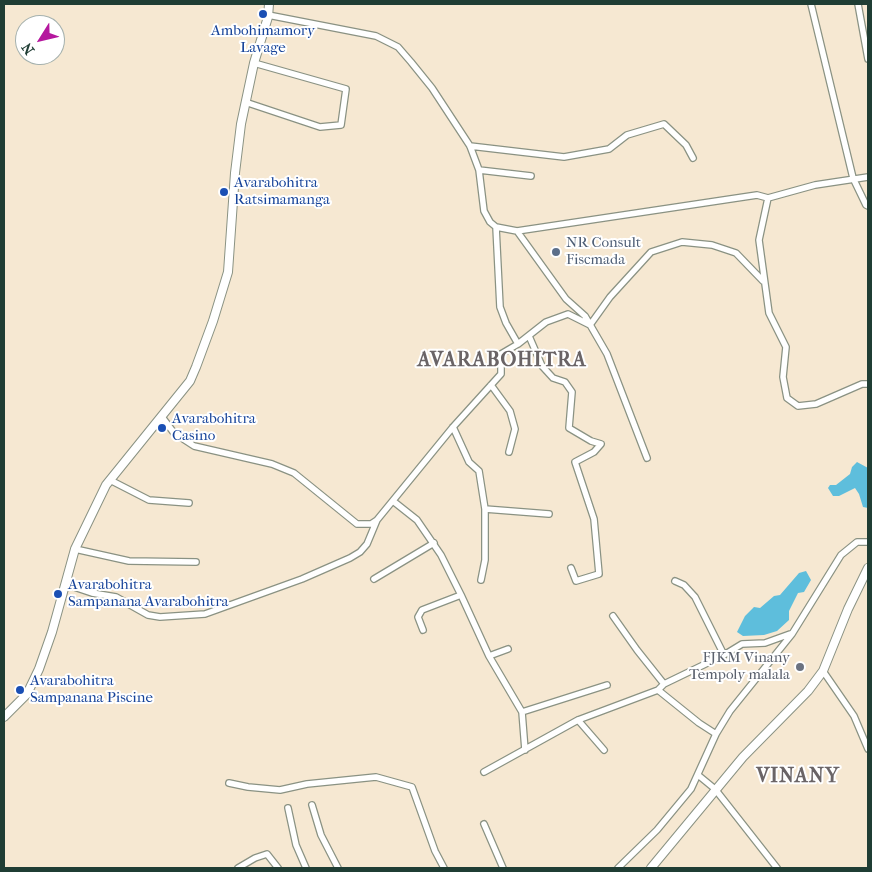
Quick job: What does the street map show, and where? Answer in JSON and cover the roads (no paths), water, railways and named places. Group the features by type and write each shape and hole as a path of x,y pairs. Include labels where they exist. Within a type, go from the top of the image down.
{"street":[{"path":"4,717 27,694 39,669 52,632 75,549 110,480 190,381 213,321 228,272 234,173 245,102 268,15 269,4"},
{"path":"811,4 853,178 868,206"},
{"path":"858,4 868,59"},
{"path":"268,15 376,36 398,47 432,88 470,146 479,170 484,211 496,227 500,307 506,323 518,344"},
{"path":"245,102 320,127 341,125 346,89 254,63"},
{"path":"470,146 564,157 609,149 627,135 664,124 686,145 693,158"},
{"path":"479,170 531,176"},
{"path":"496,227 517,231 757,195 768,198 853,178 868,177"},
{"path":"768,198 759,240 769,313 786,347 782,377 787,398 798,406 816,404 862,384 868,384"},
{"path":"517,231 553,283 566,299 585,316 607,354 647,458"},
{"path":"590,325 610,296 651,252 682,242 712,245 736,253 764,281"},
{"path":"162,417 174,434 194,446 272,464 294,473 357,524 371,524 377,520 453,427 501,374 501,354 518,344 546,322 568,314 590,325"},
{"path":"529,336 542,366 553,378 565,382 572,392 569,428 591,441 601,444 594,452 575,462 594,519 599,574 576,581 570,568"},
{"path":"492,385 510,412 515,429 509,452"},
{"path":"453,427 469,462 479,471 485,509 485,560 481,580"},
{"path":"110,480 149,500 190,503"},
{"path":"393,501 417,520 434,544 489,656 522,712 525,750"},
{"path":"485,509 549,514"},
{"path":"64,584 92,593 116,597 148,615 160,617 205,614 302,579 350,558 360,552 367,544 377,520"},
{"path":"618,868 657,830 691,789 716,734 730,711 792,634 842,555 857,542 868,542"},
{"path":"374,579 434,544"},
{"path":"75,549 129,560 196,562"},
{"path":"651,868 715,789 767,731 808,691 823,671 848,609 868,568"},
{"path":"675,581 684,585 695,597 724,655"},
{"path":"423,630 418,617 422,610 461,596"},
{"path":"613,616 636,650 664,684"},
{"path":"484,772 578,720 658,690 664,684 724,655 742,644 766,644 792,634"},
{"path":"489,656 508,649"},
{"path":"823,671 854,716 868,749"},
{"path":"522,712 607,685"},
{"path":"658,690 693,719 716,734"},
{"path":"578,720 604,750"},
{"path":"698,775 715,789 777,868"},
{"path":"229,783 280,790 307,784 376,777 412,787 435,851 444,868"},
{"path":"312,805 321,835 338,868"},
{"path":"288,808 291,828 306,868"},
{"path":"484,824 503,868"},
{"path":"238,868 255,858 267,854 278,868"}],"water":[{"path":"857,462 868,468 868,508 863,507 855,488 839,496 833,496 828,488 830,485 836,485 850,474 852,467"},
{"path":"806,571 811,580 804,592 798,593 789,611 789,620 777,631 764,635 743,636 737,632 745,616 754,607 760,608 774,596 780,595 799,573"}],"place":[{"name":"Ambohimamory Lavage","path":"263,14"},
{"name":"Avarabohitra Ratsimamanga","path":"224,192"},
{"name":"NR Consult Fiscmada","path":"556,252"},
{"name":"Avarabohitra Casino","path":"162,428"},
{"name":"Avarabohitra Sampanana Avarabohitra","path":"58,594"},
{"name":"FJKM Vinany Tempoly malala","path":"800,667"},
{"name":"Avarabohitra Sampanana Piscine","path":"20,690"}],"district":[{"name":"AVARABOHITRA","path":"502,361"},
{"name":"VINANY","path":"798,777"}]}
